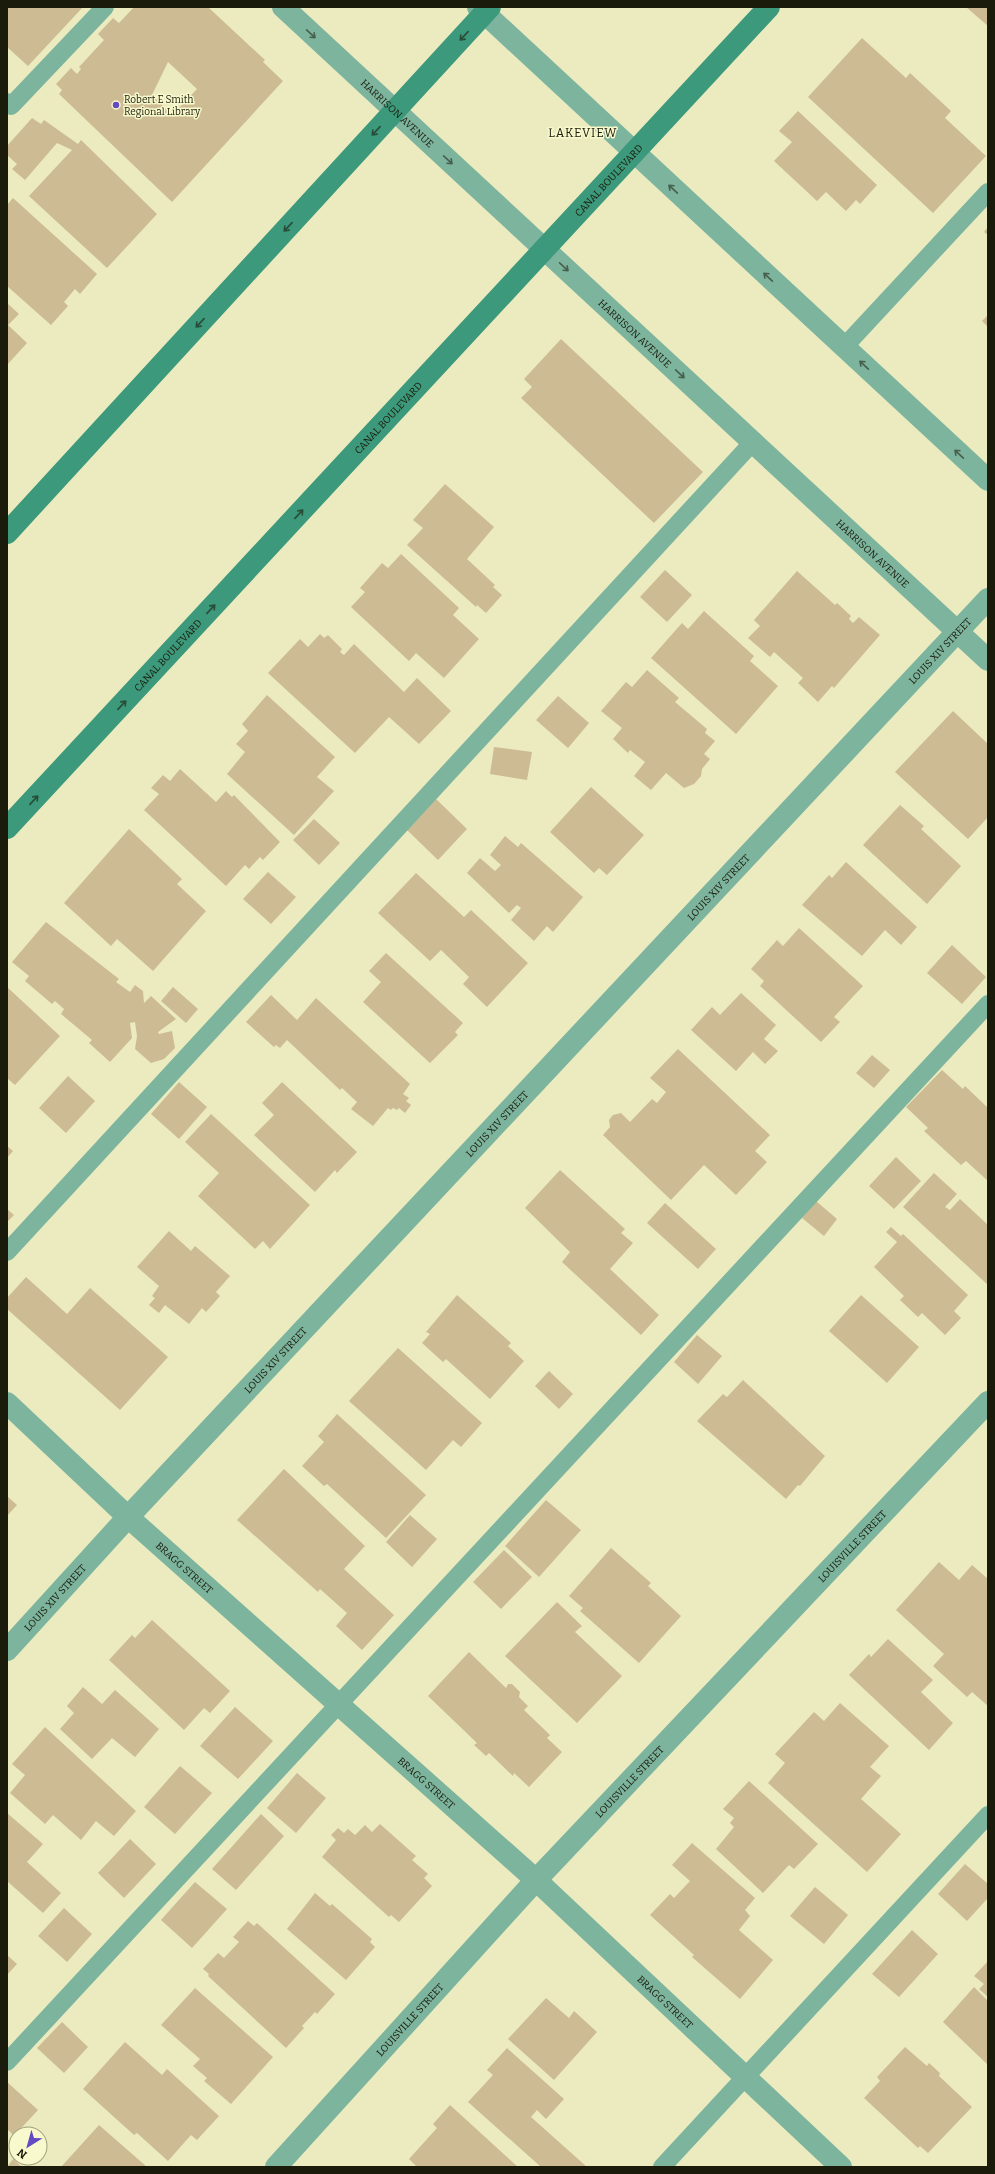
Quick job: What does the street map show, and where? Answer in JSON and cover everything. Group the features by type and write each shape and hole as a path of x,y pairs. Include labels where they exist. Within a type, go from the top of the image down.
{"main road":[{"name":"CANAL BOULEVARD","path":"7,828 769,7"},
{"path":"7,533 394,111 484,9"}],"street":[{"name":"HARRISON AVENUE","path":"283,7 988,660"},
{"path":"484,9 634,153 988,480"},
{"name":"LOUIS XIV STREET","path":"7,1650 128,1517 988,599"},
{"name":"LOUISVILLE STREET","path":"276,2167 536,1880 988,1402"},
{"name":"BRAGG STREET","path":"7,1403 128,1517 536,1880 841,2167"}],"lane":[{"path":"8,106 105,7"},
{"path":"844,347 988,192"},
{"path":"7,1252 753,442"},
{"path":"7,2062 988,1004"},
{"path":"662,2167 988,1815"}],"building":[{"path":"7,7 83,7 28,66 7,47"},
{"name":"Robert E Smith Regional Library","path":"134,7 208,7 265,60 263,62 283,81 172,202 59,94 62,90 56,84 71,68 77,74 81,69 79,67 104,40 98,34 113,18 119,23","holes":["168,62 197,89 172,115 152,95"]},
{"path":"966,7 988,7 988,26"},
{"path":"862,38 906,78 910,73 951,111 945,118 986,156 933,213 808,97"},
{"path":"798,111 877,185 860,204 856,200 846,211 826,192 817,201 774,161 792,142 779,131"},
{"path":"32,118 41,124 44,120 78,144 81,140 157,214 107,268 29,196 72,150 57,143 25,180 12,169 17,164 7,155 7,146"},
{"path":"13,198 97,274 80,294 75,289 64,302 68,306 51,325 7,286 7,205"},
{"path":"988,227 988,235 984,232"},
{"path":"7,303 19,314 8,325 27,343 7,365"},
{"path":"988,315 988,327 982,321"},
{"path":"561,339 703,472 654,523 521,398 532,387 524,379"},
{"path":"445,484 494,527 467,559 495,585 493,587 502,595 486,613 477,605 476,607 407,545 423,528 413,520"},
{"path":"401,554 459,608 453,615 479,639 444,678 416,653 409,661 351,607 365,592 360,588 382,563 388,568"},
{"path":"665,570 692,595 667,622 640,597"},
{"path":"797,571 835,605 837,603 851,616 849,619 853,623 859,617 880,635 834,688 832,686 818,702 798,683 803,678 774,652 770,657 748,638 760,626 754,620"},
{"path":"704,611 754,656 750,661 778,686 736,734 651,658 682,623 688,629"},
{"path":"320,634 324,638 328,635 342,649 340,652 344,655 354,644 404,692 417,678 451,711 419,744 389,717 355,753 268,673 300,639 308,647"},
{"path":"647,670 679,698 675,702 707,729 705,733 715,741 704,754 710,759 702,769 701,776 694,784 684,788 666,773 651,790 634,776 645,762 630,750 628,753 613,739 622,728 601,711 626,682 632,687"},
{"path":"267,695 335,757 317,777 334,791 294,835 227,774 245,752 236,744 248,731 242,724"},
{"path":"558,696 589,723 568,748 536,720"},
{"path":"953,711 988,744 988,817 968,839 895,772"},
{"path":"494,747 532,752 527,780 490,774"},
{"path":"180,769 216,802 226,791 232,797 234,795 280,842 263,860 260,857 249,869 245,865 226,886 144,810 159,794 151,788 163,775 170,781"},
{"path":"591,787 644,835 607,875 599,868 594,873 550,832"},
{"path":"436,799 467,829 438,860 407,830"},
{"path":"900,805 924,826 921,829 961,866 927,904 863,845"},
{"path":"314,819 340,843 319,865 293,840"},
{"path":"129,829 182,879 177,884 206,911 153,971 117,939 111,946 64,903"},
{"path":"505,836 518,847 521,843 583,897 553,932 547,926 534,941 511,920 521,908 517,905 509,913 467,873 480,858 495,871 501,865 490,855"},
{"path":"846,862 917,927 901,945 885,930 862,956 802,905 829,875 832,878"},
{"path":"268,872 296,897 271,924 243,899"},
{"path":"416,873 464,917 471,910 528,963 487,1007 463,984 469,977 441,950 430,961 378,913"},
{"path":"46,922 119,979 116,982 130,992 135,985 143,991 144,1003 151,996 176,1019 158,1032 159,1034 172,1031 175,1048 164,1059 151,1063 135,1049 137,1036 135,1022 130,1023 132,1038 110,1062 89,1043 92,1040 61,1014 64,1009 55,1001 52,1004 25,981 29,976 12,962"},
{"path":"799,928 863,986 834,1017 840,1022 821,1042 760,986 764,981 751,969 777,940 783,946"},
{"path":"952,945 986,977 962,1004 927,973"},
{"path":"386,953 463,1023 455,1032 458,1035 430,1063 363,1002 381,982 369,971"},
{"path":"7,987 60,1036 15,1085 7,1078"},
{"path":"173,987 198,1009 186,1023 161,1001"},
{"path":"741,993 776,1025 764,1039 778,1051 765,1064 753,1052 736,1071 691,1030 712,1007 720,1015"},
{"path":"271,995 297,1020 316,998 410,1084 403,1094 409,1098 406,1101 411,1105 405,1113 399,1108 397,1110 393,1108 391,1110 388,1108 373,1126 351,1109 357,1102 342,1088 340,1090 287,1040 280,1048 276,1045 274,1047 246,1022"},
{"path":"678,1049 770,1135 755,1151 767,1162 736,1195 704,1165 671,1200 603,1135 610,1127 609,1120 613,1115 621,1113 630,1122 652,1099 657,1103 666,1092 650,1078"},
{"path":"872,1055 890,1070 874,1088 856,1073"},
{"path":"942,1070 963,1089 965,1086 988,1108 988,1181 966,1161 961,1165 924,1131 928,1128 906,1107"},
{"path":"68,1076 95,1101 66,1133 39,1108"},
{"path":"179,1082 207,1107 179,1139 151,1114"},
{"path":"282,1082 357,1152 337,1173 335,1170 315,1192 254,1135 274,1115 262,1103"},
{"path":"211,1114 310,1205 270,1249 263,1241 255,1249 198,1196 219,1173 185,1142"},
{"path":"7,1146 13,1151 7,1158"},
{"path":"896,1157 921,1181 894,1209 869,1186"},
{"path":"560,1170 625,1229 621,1233 633,1243 610,1269 659,1315 641,1335 562,1262 570,1252 525,1208"},
{"path":"934,1173 957,1194 945,1207 950,1210 960,1199 988,1225 988,1285 903,1207"},
{"path":"816,1201 837,1219 824,1236 802,1218"},
{"path":"665,1203 716,1249 698,1269 647,1223"},
{"path":"7,1209 14,1215 7,1222"},
{"path":"891,1227 901,1236 903,1234 968,1295 954,1311 961,1318 945,1335 922,1313 918,1317 900,1300 904,1296 874,1267 897,1242 886,1232"},
{"path":"169,1231 191,1251 195,1246 230,1276 216,1292 220,1296 206,1312 202,1308 189,1324 165,1305 159,1313 149,1305 155,1298 152,1296 159,1286 137,1267"},
{"path":"26,1277 67,1314 90,1288 168,1357 120,1410 7,1309 7,1298"},
{"path":"457,1295 511,1343 508,1346 524,1361 490,1399 446,1359 443,1362 422,1343 430,1334 426,1332"},
{"path":"861,1295 919,1347 887,1383 829,1331"},
{"path":"697,1335 722,1356 698,1384 674,1362"},
{"path":"398,1348 482,1423 461,1447 453,1440 426,1470 349,1401"},
{"path":"549,1371 573,1394 559,1409 535,1386"},
{"path":"743,1380 825,1456 800,1486 798,1485 786,1499 697,1421 723,1394 727,1397"},
{"path":"337,1414 426,1495 386,1538 327,1484 324,1486 302,1466 324,1442 318,1436"},
{"path":"284,1469 365,1546 344,1569 394,1615 362,1650 336,1626 347,1613 320,1589 318,1592 237,1520"},
{"path":"7,1496 17,1505 7,1516"},
{"path":"546,1500 581,1530 539,1577 505,1546"},
{"path":"410,1515 437,1539 412,1567 386,1542"},
{"path":"611,1548 651,1583 648,1586 681,1616 639,1663 580,1611 583,1608 569,1596"},
{"path":"504,1550 532,1577 501,1609 473,1582"},
{"path":"939,1562 959,1580 972,1565 988,1579 988,1706 972,1692 967,1697 933,1666 944,1654 896,1610"},
{"path":"557,1602 582,1626 575,1632 622,1676 577,1723 505,1656"},
{"path":"152,1620 230,1691 210,1713 204,1708 184,1730 109,1660 132,1635 135,1638"},
{"path":"888,1639 933,1680 921,1692 953,1723 929,1750 849,1675 869,1654 871,1657"},
{"path":"469,1652 506,1688 508,1684 512,1684 520,1692 519,1697 528,1706 524,1710 550,1735 547,1738 562,1752 529,1787 514,1773 513,1776 489,1753 486,1756 474,1745 477,1743 428,1696"},
{"path":"83,1687 102,1704 115,1690 159,1729 135,1757 112,1738 92,1759 60,1729 74,1713 67,1706"},
{"path":"840,1703 889,1746 870,1767 881,1776 861,1799 901,1834 867,1872 768,1783 785,1763 775,1754 814,1712 824,1721"},
{"path":"235,1707 273,1741 238,1779 200,1746"},
{"path":"45,1727 136,1811 114,1836 96,1821 81,1840 53,1815 45,1824 10,1793 25,1775 12,1764"},
{"path":"180,1766 212,1793 175,1834 144,1807"},
{"path":"297,1773 326,1798 296,1833 267,1808"},
{"path":"749,1781 818,1844 794,1869 789,1865 763,1893 716,1849 734,1827 730,1823 734,1818 723,1809"},
{"path":"7,1813 43,1844 27,1862 61,1893 43,1913 7,1881"},
{"path":"261,1814 284,1836 236,1890 212,1869"},
{"path":"380,1824 416,1856 412,1860 428,1874 424,1878 432,1886 399,1922 391,1915 389,1917 322,1857 336,1840 331,1835 338,1828 344,1833 348,1829 355,1835 365,1825 372,1832"},
{"path":"130,1839 156,1864 124,1898 98,1873"},
{"path":"692,1843 755,1898 745,1910 750,1916 739,1930 773,1960 740,1999 692,1957 694,1955 650,1915 670,1894 674,1898 690,1881 672,1865"},
{"path":"965,1864 988,1884 988,1898 967,1921 938,1894"},
{"path":"195,1882 227,1909 192,1948 161,1920"},
{"path":"815,1887 848,1915 824,1944 790,1916"},
{"path":"315,1893 330,1906 332,1904 372,1939 370,1942 375,1947 346,1980 287,1929"},
{"path":"64,1908 92,1934 67,1962 38,1936"},
{"path":"248,1921 254,1926 257,1923 335,1994 317,2014 315,2012 302,2026 304,2028 286,2048 208,1976 209,1974 203,1969 218,1953 224,1958 239,1942 233,1937"},
{"path":"912,1930 938,1954 899,1997 872,1974"},
{"path":"7,1955 17,1964 7,1975"},
{"path":"988,1961 988,1997 979,1989 984,1984 974,1976"},
{"path":"974,1987 988,2001 988,2065 943,2022"},
{"path":"195,1988 273,2057 231,2104 204,2081 207,2078 193,2066 200,2059 161,2025"},
{"path":"546,1998 569,2018 574,2011 597,2032 554,2080 508,2039"},
{"path":"62,2022 88,2047 64,2073 37,2048"},
{"path":"125,2042 162,2075 167,2069 219,2116 197,2140 191,2135 168,2161 137,2133 134,2135 83,2089"},
{"path":"905,2047 927,2066 929,2063 940,2073 939,2076 972,2107 928,2153 920,2146 918,2148 864,2098 880,2081 877,2077"},
{"path":"507,2048 564,2099 546,2119 537,2110 531,2117 587,2167 541,2167 468,2102 493,2075 487,2070"},
{"path":"7,2082 38,2110 23,2126 8,2126 8,2130"},
{"path":"450,2105 518,2167 417,2167 409,2159 437,2128 433,2124"},
{"path":"99,2125 147,2167 61,2167"},
{"path":"8,2166 22,2167 7,2167"}],"place":[{"name":"Robert E Smith Regional Library","path":"116,105"}],"district":[{"name":"LAKEVIEW","path":"583,133"}]}
